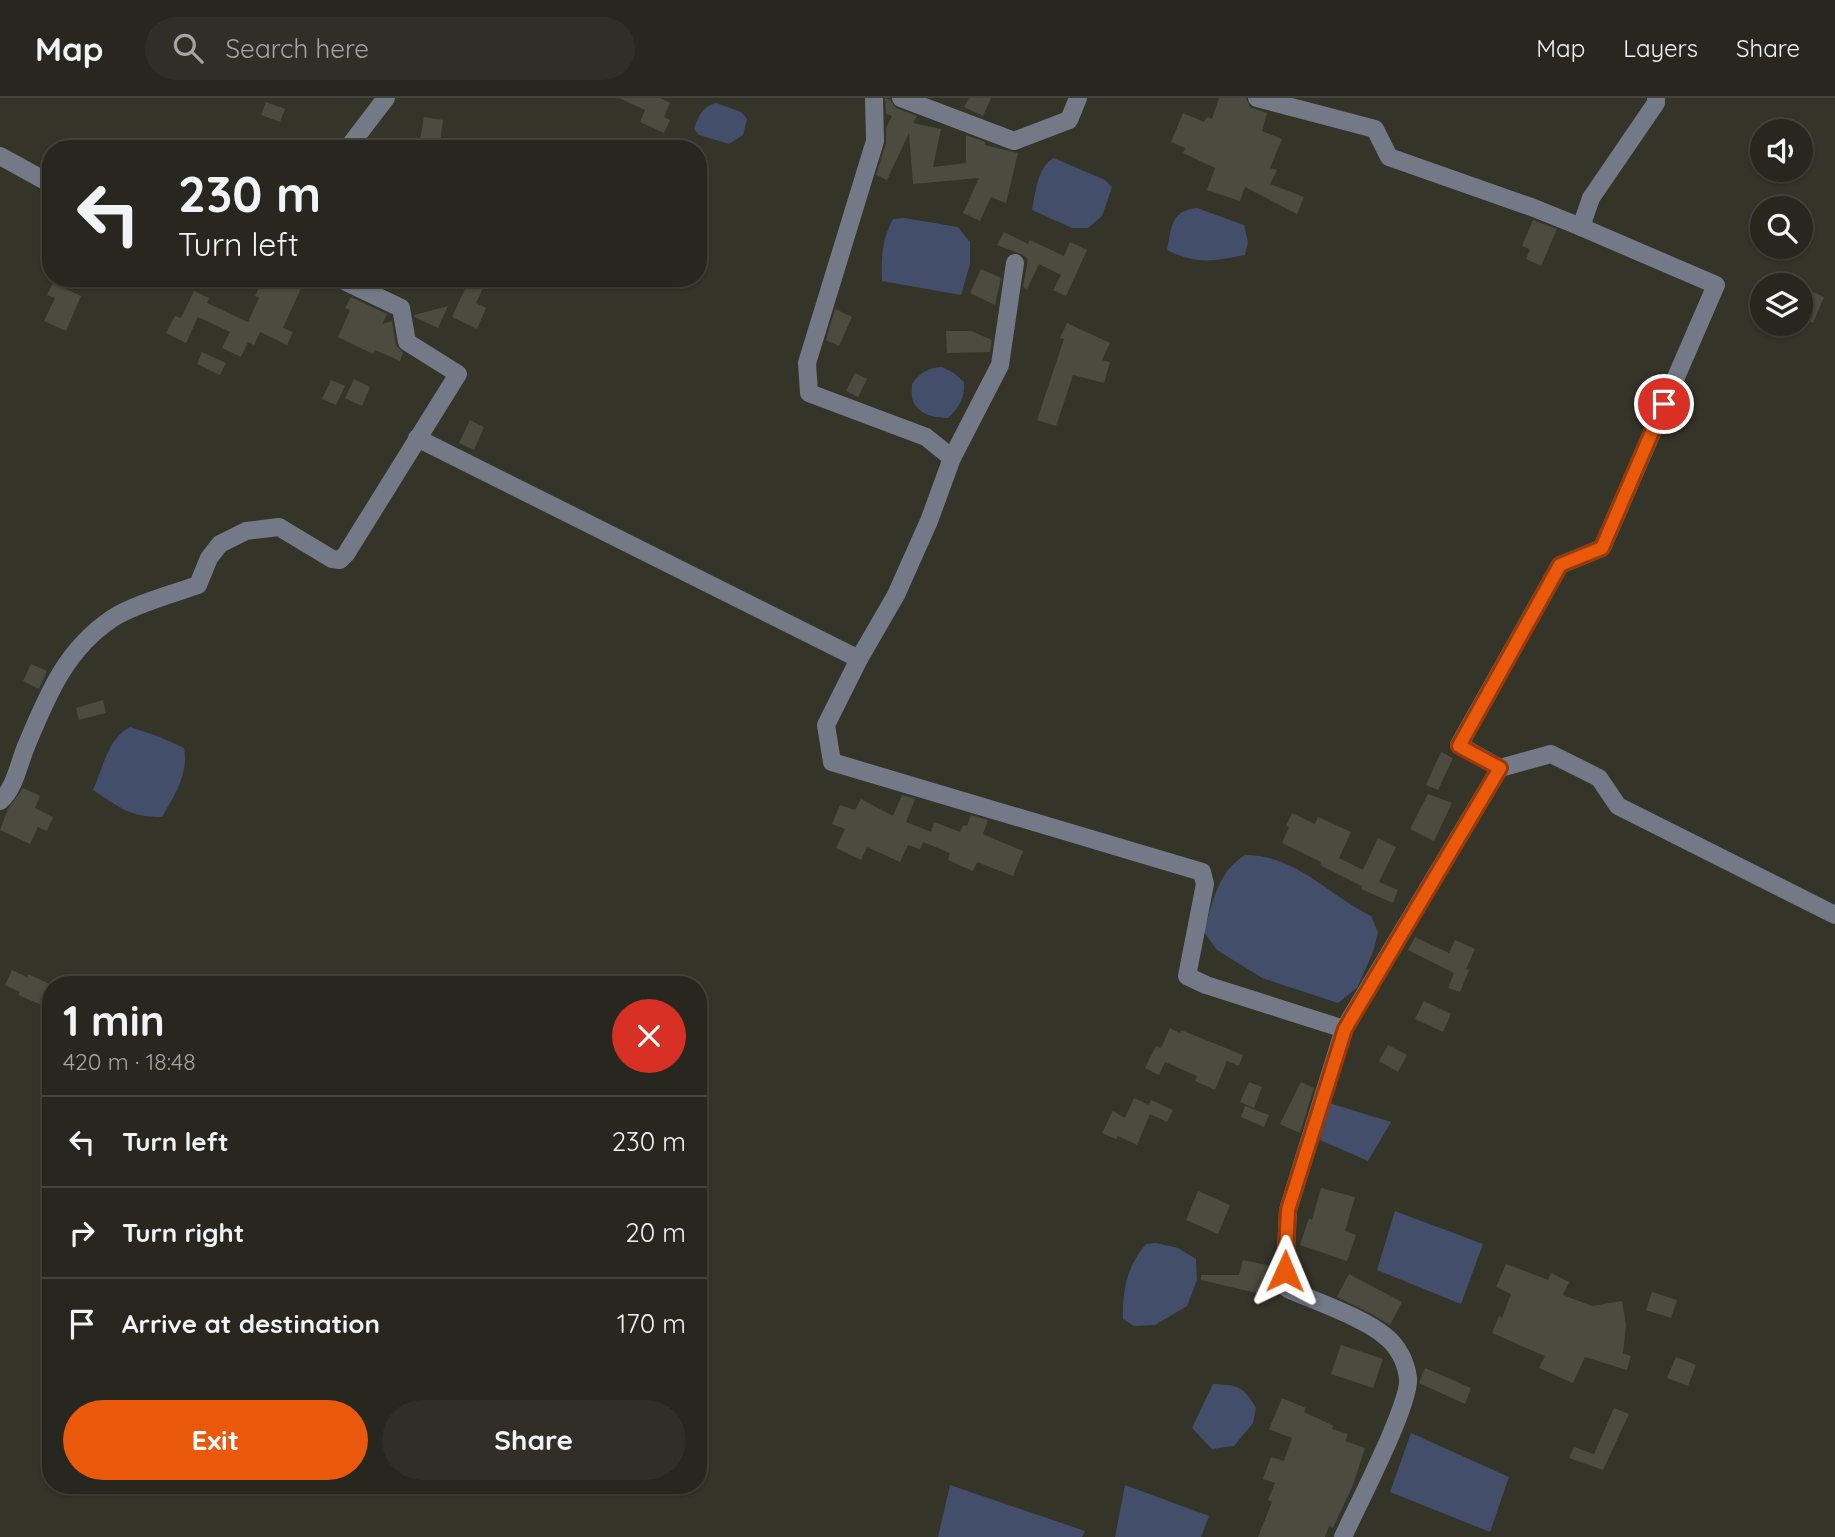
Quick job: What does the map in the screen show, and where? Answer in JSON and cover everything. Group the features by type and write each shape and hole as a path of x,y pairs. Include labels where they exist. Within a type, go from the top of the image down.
{"street":[{"path":"354,140 386,98"},
{"path":"874,98 875,141 807,363 809,393 926,437 952,458"},
{"path":"901,98 1014,141 1069,120 1078,98"},
{"path":"1257,98 1375,129 1389,157 1534,208 1716,285 1602,548 1560,565 1459,746 1500,768 1551,754 1599,778 1618,806 1835,915"},
{"path":"1581,227 1591,198 1640,128 1656,103 1656,98"},
{"path":"0,156 42,179"},
{"path":"1015,264 1000,365 952,458 929,521 896,595 825,725 832,762 1202,872 1205,884 1187,976 1206,985 1345,1029"},
{"path":"0,801 7,795 26,745 64,664 91,635 115,616 198,585 209,558 220,544 246,531 279,527 332,559 340,560 346,554 458,374 407,342 401,308 357,287"},
{"path":"417,438 859,659"},
{"path":"1343,1537 1403,1405 1408,1379 1398,1349 1384,1335 1288,1289 1285,1271 1288,1210 1345,1029 1500,768"}],"water":[{"path":"716,103 741,112 747,119 743,135 729,144 699,135 694,129 702,112"},
{"path":"1054,158 1105,180 1112,187 1102,216 1088,228 1072,228 1032,210 1041,174 1048,162"},
{"path":"1197,208 1244,225 1248,242 1245,255 1197,260 1167,250 1177,217"},
{"path":"904,218 958,227 970,242 970,264 961,295 882,281 884,241 893,219"},
{"path":"942,367 964,382 960,402 948,418 923,413 912,397 912,384 918,376 925,371"},
{"path":"130,727 184,748 183,775 162,817 133,813 93,790 111,746 116,738"},
{"path":"1245,855 1263,857 1296,869 1371,916 1378,932 1373,952 1357,988 1338,1003 1262,978 1217,950 1204,932 1222,879"},
{"path":"1326,1102 1391,1122 1368,1161 1320,1140"},
{"path":"1395,1211 1483,1244 1461,1304 1377,1270"},
{"path":"1156,1243 1178,1248 1196,1259 1197,1280 1187,1306 1155,1325 1134,1326 1123,1319 1127,1279 1134,1261 1146,1244"},
{"path":"1213,1384 1239,1388 1256,1408 1253,1423 1234,1446 1212,1449 1192,1428"},
{"path":"1411,1433 1509,1477 1490,1532 1390,1492"},
{"path":"950,1485 1085,1531 1082,1537 938,1537"},
{"path":"1125,1485 1209,1516 1201,1537 1115,1537"}],"building":[{"path":"619,98 660,98 670,103 664,117 670,120 664,133 640,122 645,110"},
{"path":"885,98 896,108 917,116 913,123 941,129 933,167 966,163 966,135 985,142 985,145 1018,153 1006,203 991,197 980,221 963,213 979,178 913,184 909,133 887,180 876,175 886,144 886,128 892,116 886,114"},
{"path":"969,98 991,98 983,116 964,107"},
{"path":"1219,98 1246,98 1250,107 1267,113 1262,131 1282,139 1270,168 1277,170 1270,184 1304,197 1297,214 1245,187 1240,201 1207,190 1215,168 1183,153 1185,148 1171,142 1183,113 1204,122 1207,117 1212,119"},
{"path":"266,102 285,109 280,122 261,115"},
{"path":"424,117 443,120 440,140 420,140"},
{"path":"1533,220 1557,229 1541,266 1526,259 1530,249 1522,246"},
{"path":"1004,232 1028,244 1030,240 1064,256 1070,242 1087,250 1066,296 1053,290 1061,275 1039,264 1027,289 1023,287 1028,259 997,245"},
{"path":"981,269 1001,278 995,305 970,293"},
{"path":"51,287 62,287 81,296 66,331 44,321 55,298 47,295"},
{"path":"260,287 302,287 283,328 293,332 287,345 260,332 254,345 248,342 241,357 222,348 230,332 198,317 186,343 166,333 175,316 181,318 194,291 209,298 207,303 248,322 259,298 255,296"},
{"path":"466,287 484,287 476,303 486,308 477,329 452,317"},
{"path":"1813,292 1824,297 1813,323"},
{"path":"351,297 387,314 382,324 392,321 396,345 403,353 400,361 375,350 373,354 338,337 350,310 345,308"},
{"path":"448,306 438,328 414,317 414,315"},
{"path":"835,309 852,317 839,346 826,340"},
{"path":"1067,323 1110,343 1102,360 1110,362 1104,383 1073,375 1056,426 1037,420 1064,339 1060,338"},
{"path":"946,331 971,331 992,340 990,352 947,353"},
{"path":"202,352 226,363 220,375 197,364"},
{"path":"855,373 867,379 858,397 846,391"},
{"path":"354,379 370,387 362,406 345,398"},
{"path":"331,380 345,386 336,405 322,399"},
{"path":"470,420 484,427 474,450 459,443"},
{"path":"31,664 47,671 39,689 23,681"},
{"path":"103,700 106,713 79,720 76,708"},
{"path":"1441,752 1453,758 1438,790 1426,785"},
{"path":"23,788 40,796 35,808 53,817 47,831 38,827 30,844 0,830 8,809"},
{"path":"1428,794 1452,803 1434,841 1410,829"},
{"path":"902,795 915,799 906,822 931,832 934,822 960,832 963,825 967,826 971,815 988,820 983,834 1023,851 1013,876 977,862 973,871 948,860 950,853 923,842 920,849 908,845 900,862 867,847 861,860 836,848 845,829 832,824 840,805 855,810 861,799 893,816"},
{"path":"1292,813 1315,824 1318,817 1351,832 1339,858 1363,870 1378,838 1396,847 1379,882 1398,890 1393,903 1361,889 1362,886 1320,865 1321,862 1282,843"},
{"path":"1415,937 1449,953 1455,940 1475,949 1460,992 1448,988 1454,973 1408,950"},
{"path":"12,970 42,980 42,1005 18,995 20,992 5,985"},
{"path":"1424,1001 1451,1014 1443,1032 1415,1019"},
{"path":"1170,1028 1243,1055 1239,1066 1227,1061 1215,1090 1195,1081 1197,1076 1165,1062 1159,1075 1145,1068 1156,1046 1161,1048"},
{"path":"1388,1045 1407,1055 1398,1072 1379,1061"},
{"path":"1249,1082 1262,1087 1254,1108 1240,1102"},
{"path":"1301,1082 1314,1088 1300,1133 1280,1124"},
{"path":"1134,1098 1149,1105 1151,1100 1173,1110 1167,1122 1150,1114 1137,1145 1118,1136 1116,1139 1102,1133 1113,1111 1125,1118"},
{"path":"1245,1106 1269,1115 1264,1127 1241,1117"},
{"path":"1321,1188 1355,1197 1345,1231 1356,1235 1347,1261 1300,1245 1309,1218 1312,1220"},
{"path":"1198,1191 1230,1205 1218,1234 1186,1220"},
{"path":"1243,1260 1271,1266 1265,1295 1201,1280 1201,1275 1239,1275"},
{"path":"1506,1264 1548,1280 1551,1273 1569,1282 1563,1295 1592,1306 1622,1301 1626,1325 1623,1353 1631,1356 1627,1370 1585,1357 1573,1383 1539,1368 1545,1356 1492,1333 1499,1316 1502,1318 1511,1294 1496,1287"},
{"path":"1349,1274 1402,1302 1390,1325 1337,1297"},
{"path":"1652,1292 1677,1300 1671,1318 1646,1310"},
{"path":"1341,1345 1383,1359 1373,1388 1331,1374"},
{"path":"1676,1357 1696,1365 1688,1386 1667,1378"},
{"path":"1425,1368 1471,1388 1465,1404 1419,1383"},
{"path":"1282,1398 1306,1408 1304,1412 1334,1426 1332,1429 1348,1434 1345,1441 1365,1448 1353,1485 1333,1528 1329,1526 1325,1537 1258,1537 1272,1502 1268,1500 1275,1483 1263,1479 1271,1457 1284,1461 1292,1438 1269,1429"},
{"path":"1614,1408 1629,1414 1603,1470 1569,1458 1574,1447 1594,1454"}],"route":[{"path":"1285,1271 1288,1210 1345,1029 1500,768 1459,746 1560,565 1602,548 1664,404"}]}
